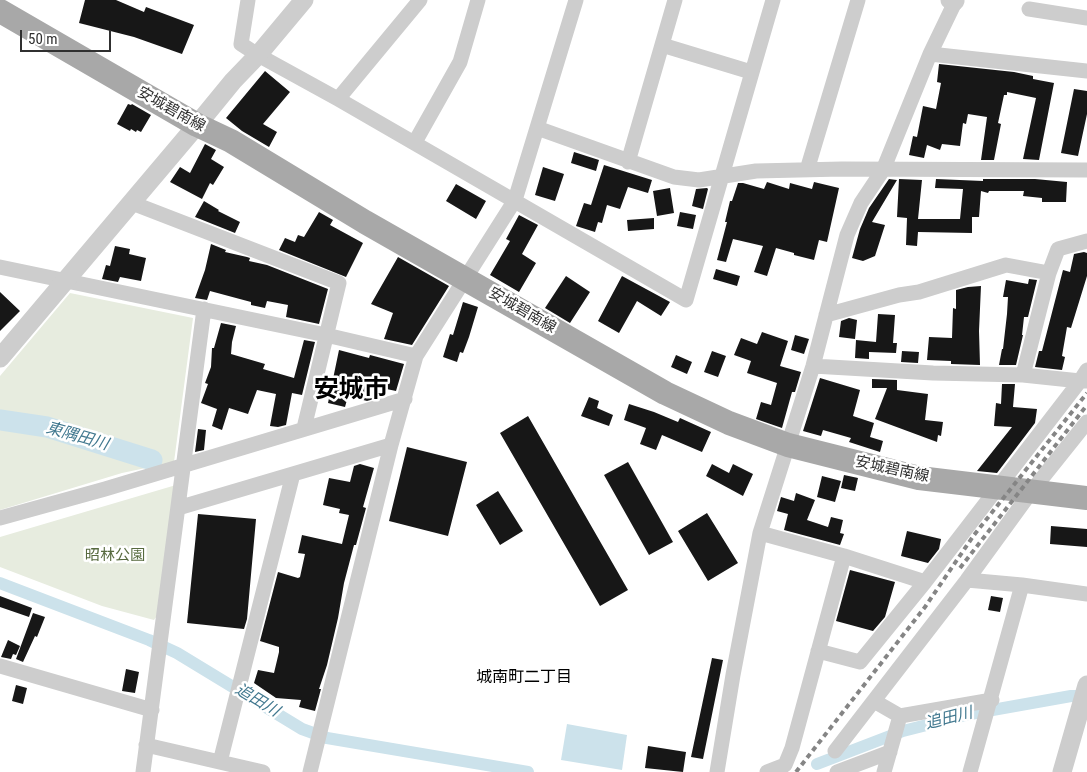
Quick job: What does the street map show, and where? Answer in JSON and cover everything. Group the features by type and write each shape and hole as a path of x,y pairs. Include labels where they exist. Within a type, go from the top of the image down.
{"main road":[{"name":"安城碧南線","path":"0,11 198,126 231,141 365,222 666,393 729,423 788,445 918,478 1087,498"}],"street":[{"path":"248,0 241,44 686,300 773,0"},
{"path":"0,358 198,126 233,81 258,55 304,0"},
{"path":"338,99 420,0"},
{"path":"414,142 460,62 478,0"},
{"path":"310,772 391,445 416,356 515,200 576,0"},
{"path":"628,162 675,0"},
{"path":"807,170 858,0"},
{"path":"717,772 760,533 813,366 847,235 861,203 883,170 954,0"},
{"path":"1029,9 1087,18"},
{"path":"662,45 751,72"},
{"path":"930,54 1087,71"},
{"path":"537,128 674,177 699,180 756,171 1087,170"},
{"path":"132,202 339,283 304,428"},
{"path":"1023,375 1049,273 1058,249 1087,241"},
{"path":"826,315 899,295 919,292 1006,265 1049,273"},
{"path":"0,268 204,309 416,356"},
{"path":"143,772 204,309"},
{"path":"813,366 933,373 1085,378"},
{"path":"818,651 860,662 1085,378"},
{"path":"0,518 405,399"},
{"path":"835,750 967,580 1031,492 1087,422"},
{"path":"178,508 391,445"},
{"path":"220,762 293,474"},
{"path":"760,533 844,556 925,582"},
{"path":"766,772 785,765 792,748 844,556"},
{"path":"967,580 1087,594"},
{"path":"970,772 1022,585"},
{"path":"0,666 152,710"},
{"path":"1062,772 1085,693"},
{"path":"874,701 895,734 884,772"},
{"path":"837,772 895,734 989,707"},
{"path":"146,745 263,772"}],"green space":[{"path":"70,293 193,318 174,462 122,473 0,510 0,376"},
{"name":"昭林公園","path":"176,485 159,613 154,620 102,606 0,567 0,537"}],"water":[{"path":"567,724 627,735 622,770 561,760"}],"building":[{"path":"85,0 116,0 144,12 146,7 194,25 182,54 134,37 79,23"},
{"path":"939,64 1014,72 1033,76 1033,79 1054,83 1039,160 1023,159 1036,98 1007,92 1007,95 1004,95 998,123 1001,124 994,160 981,160 987,117 968,114 966,124 963,123 960,146 942,144 940,150 927,145 924,158 909,155 913,136 917,137 923,106 936,109 941,83 937,82"},
{"path":"265,71 290,92 263,124 277,132 269,147 242,131 226,118"},
{"path":"1074,89 1087,91 1087,114 1078,156 1061,153"},
{"path":"128,104 132,104 151,115 141,132 131,129 130,131 117,124"},
{"path":"205,144 216,150 211,159 224,167 213,185 210,183 202,199 170,182 180,167 190,173"},
{"path":"574,152 599,160 596,171 571,163"},
{"path":"604,165 652,180 648,193 628,187 620,209 607,205 602,223 598,222 595,232 576,226 584,203 591,205"},
{"path":"543,167 564,174 555,201 535,195"},
{"path":"889,179 897,180 872,222 885,225 875,256 863,261 852,258 860,229 869,208"},
{"path":"899,179 922,180 918,219 960,219 963,189 935,188 936,179 983,181 983,179 1035,179 1067,182 1066,202 1042,202 1042,198 1023,196 1024,191 989,191 988,193 981,191 979,217 972,217 972,233 918,232 917,246 906,245 907,218 897,217"},
{"path":"767,182 789,189 790,183 812,189 814,182 839,188 827,242 819,240 814,260 776,248 767,276 754,272 763,246 733,239 726,262 717,260 727,222 725,222 730,201 732,201 738,183 764,189"},
{"path":"456,184 486,201 476,219 446,201"},
{"path":"670,188 674,213 657,216 653,191"},
{"path":"707,188 703,209 692,206 696,189"},
{"path":"204,201 218,211 240,222 235,233 195,217"},
{"path":"319,212 333,220 330,225 363,243 346,277 279,250 285,238 295,242 298,235 304,237"},
{"path":"680,212 696,215 693,229 677,226"},
{"path":"519,215 538,225 522,254 536,263 519,292 490,275 510,241 506,239"},
{"path":"654,218 654,229 628,231 627,220"},
{"path":"211,244 226,250 225,252 250,258 249,261 267,265 328,289 319,324 286,317 288,305 267,301 265,308 251,305 251,302 210,291 207,300 195,298 205,270"},
{"path":"115,246 130,249 129,254 146,258 141,281 120,277 118,282 102,279 106,265 110,266"},
{"path":"1087,253 1087,276 1071,328 1067,327 1062,356 1065,357 1062,370 1035,367 1039,351 1042,351 1063,270 1070,272 1074,254"},
{"path":"398,257 449,286 412,345 384,339 393,313 371,304"},
{"path":"716,269 740,276 737,286 713,279"},
{"path":"566,276 590,292 570,323 545,308"},
{"path":"622,276 670,302 661,316 637,301 619,333 598,321"},
{"path":"1029,279 1037,280 1028,317 1024,317 1023,335 1016,365 999,365 1007,314 1008,297 1003,297 1006,280 1028,284"},
{"path":"981,286 980,365 951,364 951,361 927,360 929,337 952,338 953,308 956,309 956,290"},
{"path":"0,292 20,311 0,331"},
{"path":"463,302 478,307 463,353 460,352 457,362 443,357 450,334 453,335"},
{"path":"878,314 895,315 893,343 897,343 896,353 869,352 869,359 855,358 856,340 876,342"},
{"path":"849,318 857,320 855,339 839,337 841,321"},
{"path":"221,323 236,326 231,354 265,364 263,369 294,378 304,340 315,342 302,395 292,393 286,425 270,426 276,394 257,390 248,414 229,408 222,430 212,426 217,409 201,403 208,384 205,383 211,367 212,348 214,348"},
{"path":"762,332 788,341 780,366 801,372 795,392 792,392 782,428 756,419 761,402 771,405 777,383 747,373 751,361 734,355 741,338 757,344"},
{"path":"795,335 809,339 804,354 791,350"},
{"path":"339,350 369,358 370,355 404,364 396,391 377,387 374,399 367,401 348,396 345,407 328,403"},
{"path":"712,351 726,356 718,377 704,372"},
{"path":"902,351 919,352 918,363 901,362"},
{"path":"676,355 692,362 687,374 671,367"},
{"path":"820,378 860,390 853,416 874,423 870,437 883,441 880,452 849,442 851,438 823,430 821,436 803,431"},
{"path":"872,379 897,380 897,390 928,394 925,420 943,422 941,436 938,435 937,442 875,419 887,388 872,388"},
{"path":"1002,384 1015,384 1013,407 1037,409 1035,423 997,473 977,471 1012,427 994,426 996,403 1001,404"},
{"path":"589,397 599,401 597,408 613,415 609,426 581,416"},
{"path":"629,404 678,422 680,418 711,432 702,452 662,435 656,450 640,444 646,428 624,420"},
{"path":"528,416 628,590 600,606 500,433"},
{"path":"198,429 206,430 204,450 195,452"},
{"path":"407,447 467,462 448,536 389,521"},
{"path":"628,462 673,542 649,555 604,475"},
{"path":"360,464 374,468 363,507 366,508 344,583 338,618 315,711 299,707 301,700 276,698 254,683 258,670 274,673 279,652 279,647 260,641 278,572 300,577 305,554 298,553 302,535 342,544 349,515 339,513 340,509 323,505 329,478 350,482 354,466"},
{"path":"712,464 729,473 733,464 753,474 743,496 706,476"},
{"path":"844,475 858,478 855,491 841,488"},
{"path":"822,476 841,481 835,502 817,497"},
{"path":"498,491 523,531 500,545 476,505"},
{"path":"796,493 815,500 807,520 828,527 831,517 843,520 840,533 844,534 840,545 784,530 788,514 777,511 781,497 794,501"},
{"path":"707,513 738,563 708,581 678,531"},
{"path":"198,514 256,519 247,619 244,629 187,623"},
{"path":"1051,526 1087,529 1087,547 1050,544"},
{"path":"907,531 941,539 939,549 928,563 901,556"},
{"path":"850,570 895,582 885,617 873,631 836,621"},
{"path":"0,596 32,608 29,617 0,607"},
{"path":"991,596 1003,598 1000,612 988,610"},
{"path":"33,613 45,617 37,637 35,636 23,662 16,659"},
{"path":"8,640 20,646 16,655 13,654 11,659 1,657"},
{"path":"712,658 723,660 703,759 691,757"},
{"path":"126,669 139,672 135,693 122,691"},
{"path":"16,685 27,688 23,704 12,701"},
{"path":"648,746 686,752 683,772 645,768"}],"waterway":[{"name":"東隅田川","path":"0,420 47,427 152,460"},
{"name":"追田川","path":"0,583 149,640 177,653 302,729 327,738 528,772"},
{"name":"追田川","path":"817,764 903,731 970,714 1071,696 1087,696"}],"railway":[{"path":"796,772 925,607 974,535 1087,393"},
{"path":"960,568 1087,405"}],"district":[{"name":"安城市","path":"351,391"},
{"name":"城南町二丁目","path":"524,678"}]}
